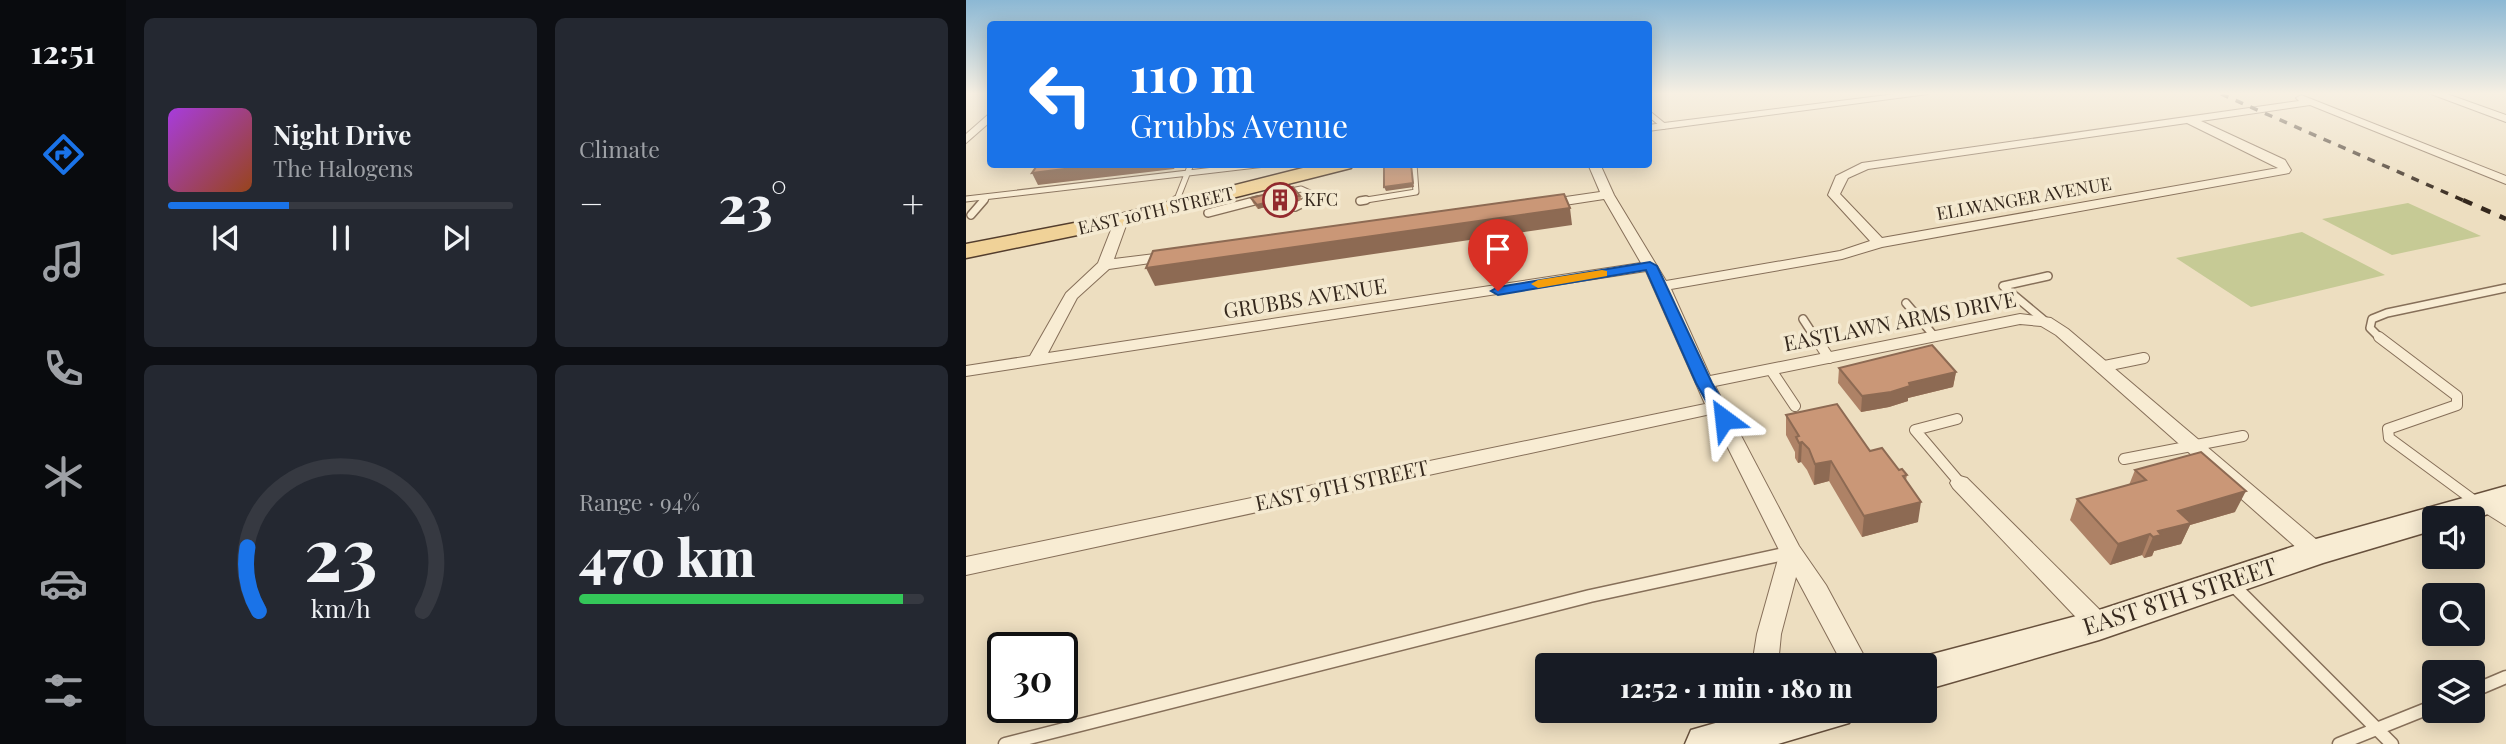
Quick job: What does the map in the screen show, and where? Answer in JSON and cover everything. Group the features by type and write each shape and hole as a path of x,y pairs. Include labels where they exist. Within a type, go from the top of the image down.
{"main road":[{"name":"EAST 10TH STREET","path":"966,251 1121,220 1328,168"},
{"name":"EAST 8TH STREET","path":"1937,670 2099,625 2316,552 2422,522"},
{"path":"1706,744 1772,727"}],"street":[{"path":"1879,243 1834,195 1835,183 1847,172 1866,166 2129,129"},
{"name":"ELLWANGER AVENUE","path":"1662,286 1842,255 1879,243 2285,170 2281,163 2208,129"},
{"path":"2377,129 2506,180"},
{"path":"1596,168 1608,195 1662,286 1704,383 1791,552 1818,592 1850,653"},
{"path":"1528,206 1608,195"},
{"path":"1036,360 1071,296 1105,265 1121,220"},
{"path":"1105,265 1187,253"},
{"name":"GRUBBS AVENUE","path":"966,371 1650,266"},
{"name":"EASTLAWN ARMS DRIVE","path":"1704,383 2020,319 2045,321 2316,552"},
{"name":"EAST 9TH STREET","path":"966,566 1718,407"},
{"path":"1960,483 2099,625"},
{"path":"1767,653 1791,552"}],"lane":[{"path":"1173,208 1189,168"},
{"path":"966,199 1234,168"},
{"path":"1360,201 1416,192 1414,168"},
{"path":"1278,194 1301,190 1312,194 1308,201 1295,208"},
{"path":"971,215 987,197"},
{"path":"1208,213 1267,197"},
{"path":"2045,321 2003,286 2048,276"},
{"path":"2495,506 2389,438 2388,429 2457,405 2456,396 2388,347 2370,328 2371,319 2387,313 2506,288"},
{"path":"1906,303 1935,337"},
{"path":"1803,319 1829,358"},
{"path":"2101,367 2144,358"},
{"path":"1771,370 1795,406"},
{"path":"1957,419 1915,430 1960,483"},
{"path":"2124,458 2243,436"},
{"path":"1004,744 1590,596 1791,552"},
{"path":"2229,581 2392,744"},
{"path":"2485,686 2506,677"},
{"path":"2339,744 2422,711"}],"green space":[{"path":"2408,203 2481,236 2392,255 2322,219"},
{"path":"2302,232 2385,275 2251,307 2176,258"}],"building":[{"path":"1035,168 1073,168 1032,173"},
{"path":"1384,168 1411,168 1413,183 1384,187"},
{"path":"1293,187 1300,196 1257,205 1251,198"},
{"path":"1564,194 1570,208 1146,268 1153,251"},
{"path":"1932,345 1956,372 1909,383 1910,386 1891,392 1862,396 1839,368"},
{"path":"1837,404 1870,451 1882,448 1899,470 1902,469 1907,475 1903,476 1921,502 1864,516 1831,461 1815,464 1809,449 1802,442 1799,443 1796,437 1799,436 1786,415"},
{"path":"2201,452 2246,491 2178,511 2191,523 2158,531 2161,535 2153,537 2150,534 2118,544 2077,499 2146,480 2135,470"}],"railway":[{"path":"2300,129 2467,202"},
{"path":"2463,200 2506,219"}],"slow traffic":[{"path":"1538,284 1602,274"}],"place":[{"name":"KFC","path":"1280,200"}],"route":[{"path":"1498,291 1650,266 1662,286 1704,383 1724,419"}]}
